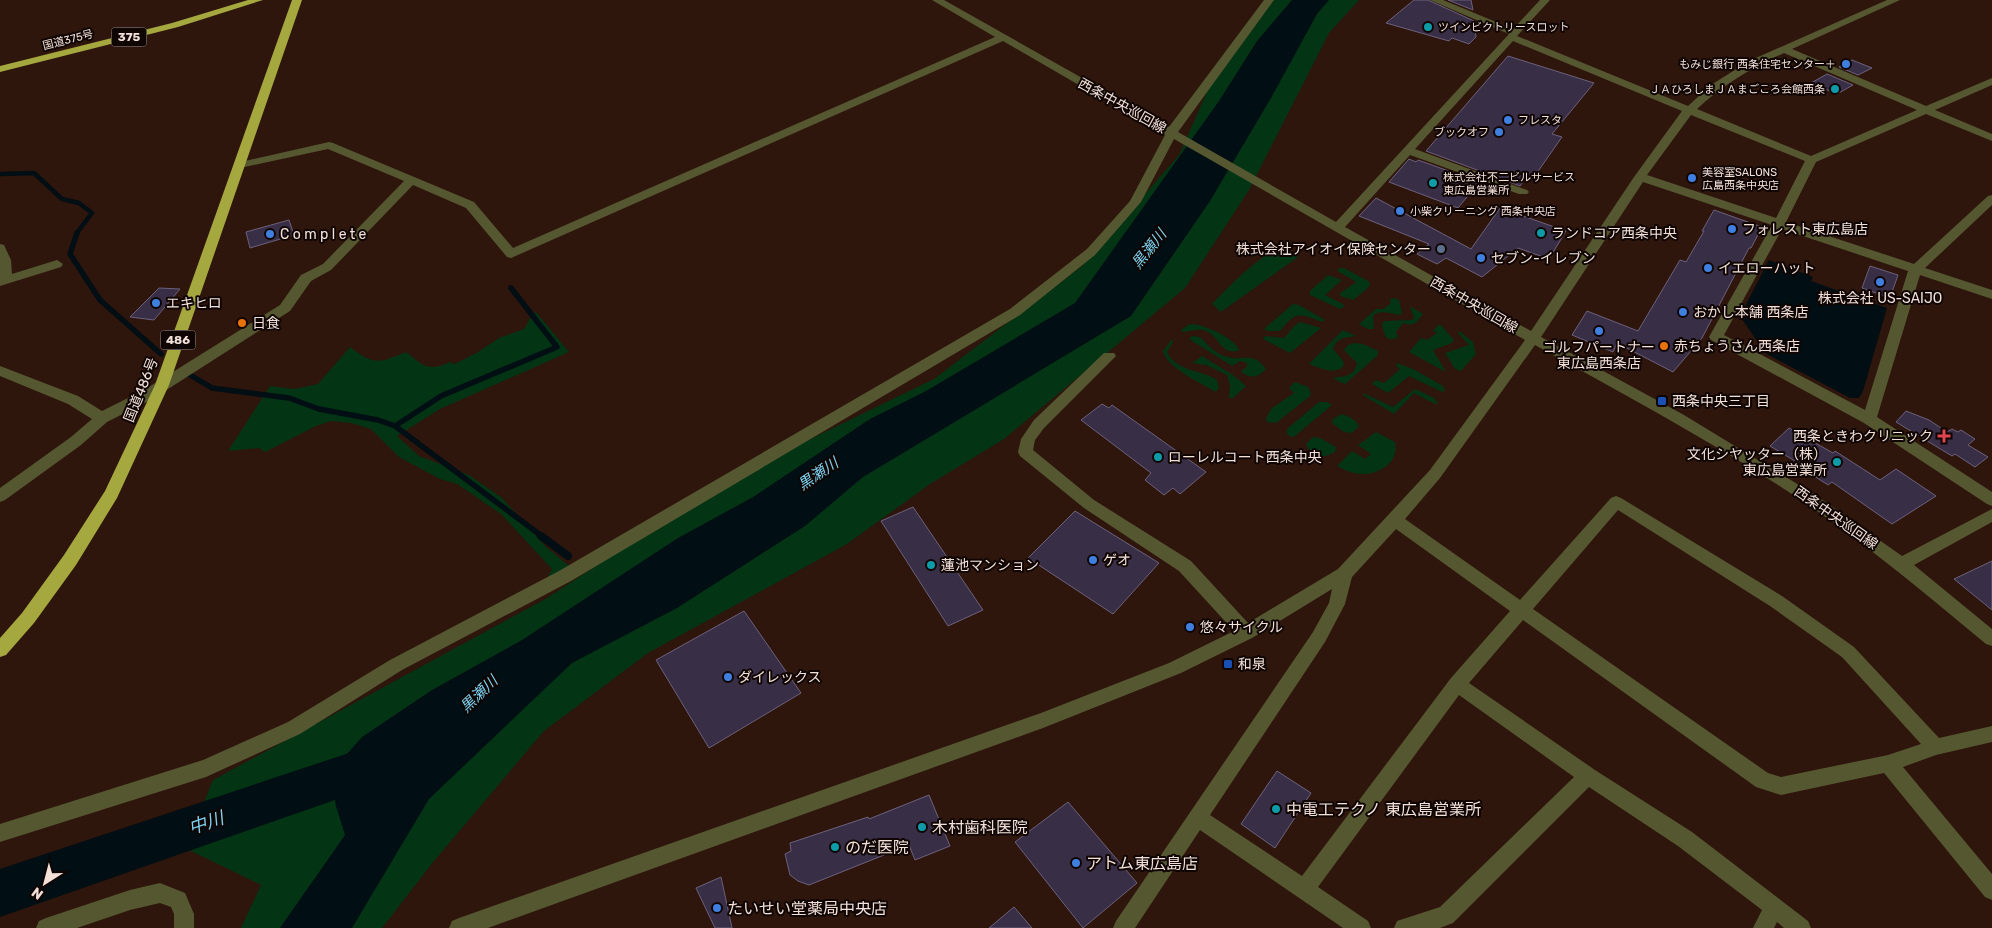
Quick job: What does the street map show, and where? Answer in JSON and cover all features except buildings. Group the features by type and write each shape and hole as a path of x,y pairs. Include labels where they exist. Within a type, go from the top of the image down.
{"highway":[{"name":"国道375号","path":"0,62 65,46 229,0"},
{"name":"国道375号","path":"0,69 174,25 258,0"},
{"name":"国道486号","path":"0,650 28,618 70,560 112,494 162,385 297,0"}],"street":[{"name":"西条中央巡回線","path":"937,0 1687,424 1812,500 1902,564 1992,639"},
{"path":"0,832 206,768 294,728 396,664 565,576 1014,312 1091,252 1135,202 1171,134 1269,0"},
{"path":"1435,0 1513,35 1811,160"},
{"path":"1338,227 1545,0"},
{"path":"459,928 499,921 1043,720 1175,668 1246,633 1344,574 1435,474 1533,338 1640,177 1684,115 1715,87 1753,63 1783,48 1895,0"},
{"path":"240,165 329,145 470,205 511,254 1002,38"},
{"path":"1783,48 1992,138"},
{"path":"1992,81 1924,109 1811,160 1780,222 1716,336 1869,419 1992,500"},
{"path":"1408,150 1524,192"},
{"path":"1640,177 1780,222 1992,295"},
{"path":"0,496 76,441 102,418 149,394 285,308 306,278 328,267 411,180"},
{"path":"1869,419 1915,270 1992,199"},
{"path":"0,248 5,260 3,281 57,264"},
{"path":"1109,356 1039,424 1028,439 1026,452 1088,504 1185,566 1246,633"},
{"path":"0,371 73,400 102,418"},
{"path":"1304,890 1458,684 1616,502 1776,601 1848,652 1936,747"},
{"path":"1902,564 1992,514"},
{"path":"1395,520 1763,782 1781,786 1888,764 1936,747 1992,734"},
{"path":"1123,928 1199,818 1319,637 1337,604 1344,574"},
{"path":"1458,684 1588,776 1685,840 1801,928"},
{"path":"1888,764 1992,890"},
{"path":"1404,928 1447,922 1588,776"},
{"path":"1199,818 1361,928"},
{"path":"46,928 130,900 160,893 178,900 184,914 184,928"},
{"path":"1763,928 1774,908"}],"green space":[{"path":"1270,0 1359,0 1329,33 1249,190 1185,288 1004,439 930,484 847,544 648,653 544,731 434,861 382,928 241,928 261,885 185,848 213,780 547,598 734,476 934,379 1082,266 1179,155 1217,69"},
{"path":"1278,249 1298,257 1221,312 1212,304 1253,265"},
{"path":"1344,268 1370,283 1368,288 1353,300 1340,296 1340,293 1355,283 1355,281 1339,272 1337,270"},
{"path":"1328,275 1342,280 1325,295 1343,304 1344,307 1340,309 1310,295 1310,291"},
{"path":"1394,298 1399,300 1402,313 1400,315 1386,312 1376,314 1373,316 1374,329 1368,329 1359,324 1376,309 1383,309 1391,303 1389,300"},
{"path":"1293,304 1299,305 1325,320 1322,322 1298,316 1290,320 1280,331 1264,329"},
{"path":"1410,306 1423,314 1415,323 1410,325 1403,323 1396,332 1398,337 1388,339 1382,324 1385,321 1412,320 1414,318"},
{"path":"536,312 569,352 440,409 397,436 419,456 469,475 502,498 545,546 569,566 547,578 552,569 501,514 457,484 440,479 399,457 371,429 351,423 331,421 316,426 265,452 259,448 228,451 270,386 294,389 318,384 350,347 358,353 377,361 389,359 406,352 426,366 436,367 450,362 455,364 499,338 524,329 532,315"},
{"path":"1300,322 1321,328 1290,353 1263,339 1265,336 1284,338"},
{"path":"1194,324 1206,327 1226,337 1239,350 1228,351 1213,336 1203,330 1183,332 1181,330 1188,325"},
{"path":"1440,324 1454,340 1452,343 1433,350 1446,372 1409,352 1421,338 1427,340 1437,333 1433,330"},
{"path":"1343,330 1356,336 1339,340 1333,349 1344,362 1343,367 1331,371 1309,364"},
{"path":"1459,331 1473,342 1476,354 1461,371 1455,369 1445,353 1469,345 1458,333"},
{"path":"1192,336 1200,337 1212,349 1223,356 1252,358 1261,363 1266,369 1254,376 1245,374 1241,372 1247,366 1247,363 1240,361 1232,366 1189,339"},
{"path":"1172,339 1173,342 1167,352 1171,358 1183,367 1217,380 1219,387 1216,392 1177,369 1166,357 1163,351"},
{"path":"1354,343 1363,344 1378,351 1378,355 1345,384 1334,379 1335,377 1343,377 1352,373 1356,367 1357,363 1344,350 1348,345"},
{"path":"1202,356 1233,375 1246,386 1233,398 1229,398 1230,385 1227,375 1206,365 1192,363"},
{"path":"1397,363 1415,370 1443,386 1445,390 1442,392 1409,376 1388,393 1372,384 1376,380 1384,383 1400,369 1396,366"},
{"path":"1295,382 1308,387 1311,393 1309,397 1276,423 1267,422 1266,418 1272,408 1294,393 1289,388"},
{"path":"1415,389 1434,398 1438,403 1435,404 1414,393 1394,414 1363,395 1363,393 1393,407"},
{"path":"1319,402 1327,402 1332,405 1295,436 1290,437 1286,432 1288,428"},
{"path":"1341,414 1352,418 1359,426 1352,433 1344,432 1333,424 1332,420"},
{"path":"1376,432 1395,442 1396,449 1391,462 1380,470 1367,474 1348,471 1337,466 1352,451 1365,459 1371,454 1358,445"},
{"path":"1313,437 1320,438 1336,447 1335,452 1326,456 1315,455 1308,449 1306,444"}],"water":[{"name":"黒瀬川","path":"1292,0 1329,0 1317,14 1271,98 1210,201 1131,316 863,477 805,526 677,608 572,663 429,799 352,928 280,928 345,835 336,806 330,773 362,737 432,690 522,640 678,538 753,497 870,419 926,391 1075,303 1219,101 1257,41"},
{"path":"1769,260 1813,277 1811,281 1887,308 1863,391 1859,398 1850,398 1765,353 1740,316"}],"waterway":[{"path":"0,174 34,173 62,199 79,203 92,213 76,234"},
{"path":"77,233 70,254 100,300 161,354"},
{"path":"395,426 441,396 557,347 511,288"},
{"path":"190,375 212,388 289,398 319,409 378,420 395,426"},
{"path":"395,426 543,537"},
{"path":"541,536 568,556"},
{"name":"中川","path":"0,893 379,764"}],"place":[{"name":"ツインビクトリースロット","path":"1428,27"},
{"name":"もみじ銀行 西条住宅センター＋","path":"1846,64"},
{"name":"ＪＡひろしまＪＡまごころ会館西条","path":"1835,89"},
{"name":"フレスタ","path":"1508,120"},
{"name":"ブックオフ","path":"1499,132"},
{"name":"美容室SALONS 広島西条中央店","path":"1692,178"},
{"name":"株式会社不二ビルサービス 東広島営業所","path":"1433,183"},
{"name":"小柴クリーニング 西条中央店","path":"1400,211"},
{"name":"フォレスト東広島店","path":"1732,229"},
{"name":"ランドコア西条中央","path":"1541,233"},
{"name":"C o m p l e t e","path":"270,234"},
{"name":"株式会社アイオイ保険センター","path":"1441,249"},
{"name":"セブン-イレブン","path":"1481,258"},
{"name":"イエローハット","path":"1708,268"},
{"name":"株式会社 US-SAIJO","path":"1880,282"},
{"name":"エキヒロ","path":"156,303"},
{"name":"おかし本舗 西条店","path":"1683,312"},
{"name":"日食","path":"242,323"},
{"name":"ゴルフパートナー 東広島西条店","path":"1599,331"},
{"name":"赤ちょうさん西条店","path":"1664,346"},
{"name":"西条中央三丁目","path":"1662,401"},
{"name":"西条ときわクリニック","path":"1944,436"},
{"name":"ローレルコート西条中央","path":"1158,457"},
{"name":"文化シヤッター（株） 東広島営業所","path":"1837,462"},
{"name":"ゲオ","path":"1093,560"},
{"name":"蓮池マンション","path":"931,565"},
{"name":"悠々サイクル","path":"1190,627"},
{"name":"和泉","path":"1228,664"},
{"name":"ダイレックス","path":"728,677"},
{"name":"中電工テクノ 東広島営業所","path":"1276,809"},
{"name":"木村歯科医院","path":"922,827"},
{"name":"のだ医院","path":"835,847"},
{"name":"アトム東広島店","path":"1076,863"},
{"name":"たいせい堂薬局中央店","path":"717,908"}]}
